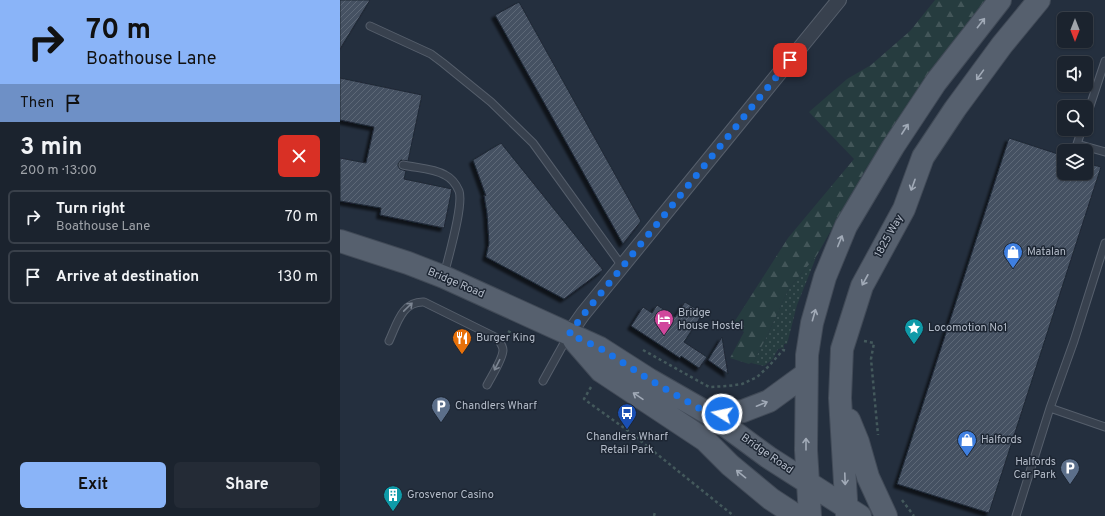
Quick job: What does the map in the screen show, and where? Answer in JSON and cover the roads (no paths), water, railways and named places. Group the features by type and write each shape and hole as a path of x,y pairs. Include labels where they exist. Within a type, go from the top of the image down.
{"main road":[{"path":"810,516 806,450 807,355 812,322 825,277 846,226 893,147 936,82 1000,0"},
{"name":"1825 Way","path":"851,513 840,398 842,349 862,286 904,209 923,157 955,109 1002,45 1039,0"},
{"name":"Bridge Road","path":"340,241 408,262 600,348 650,380 711,415 768,457 851,513"},
{"name":"Bridge Road","path":"569,334 601,371 705,440 774,507 798,516"},
{"path":"711,415 743,411 769,401 806,374"},
{"path":"840,398 858,442 868,477 886,516"}],"street":[{"path":"569,334 622,266 839,0"}],"lane":[{"path":"370,26 431,54 491,102 533,143 622,266"},
{"path":"1092,100 1105,61"},
{"path":"1080,136 1077,144 1105,152"},
{"path":"403,165 444,174 456,184 459,192 460,200 456,224 444,277"},
{"path":"1016,516 1105,243"},
{"path":"389,341 404,310 416,301 424,302 497,338 503,350 487,385"},
{"path":"544,381 569,334"},
{"path":"1050,408 1105,427"}],"place":[{"name":"Matalan","path":"1013,269"},
{"name":"Bridge House Hostel","path":"664,336"},
{"name":"Locomotion No1","path":"914,345"},
{"name":"Burger King","path":"462,355"},
{"name":"Chandlers Wharf","path":"441,423"},
{"name":"Chandlers Wharf Retail Park","path":"627,430"},
{"name":"Halfords","path":"967,457"},
{"name":"Halfords Car Park","path":"1070,485"},
{"name":"Grosvenor Casino","path":"393,512"}]}
